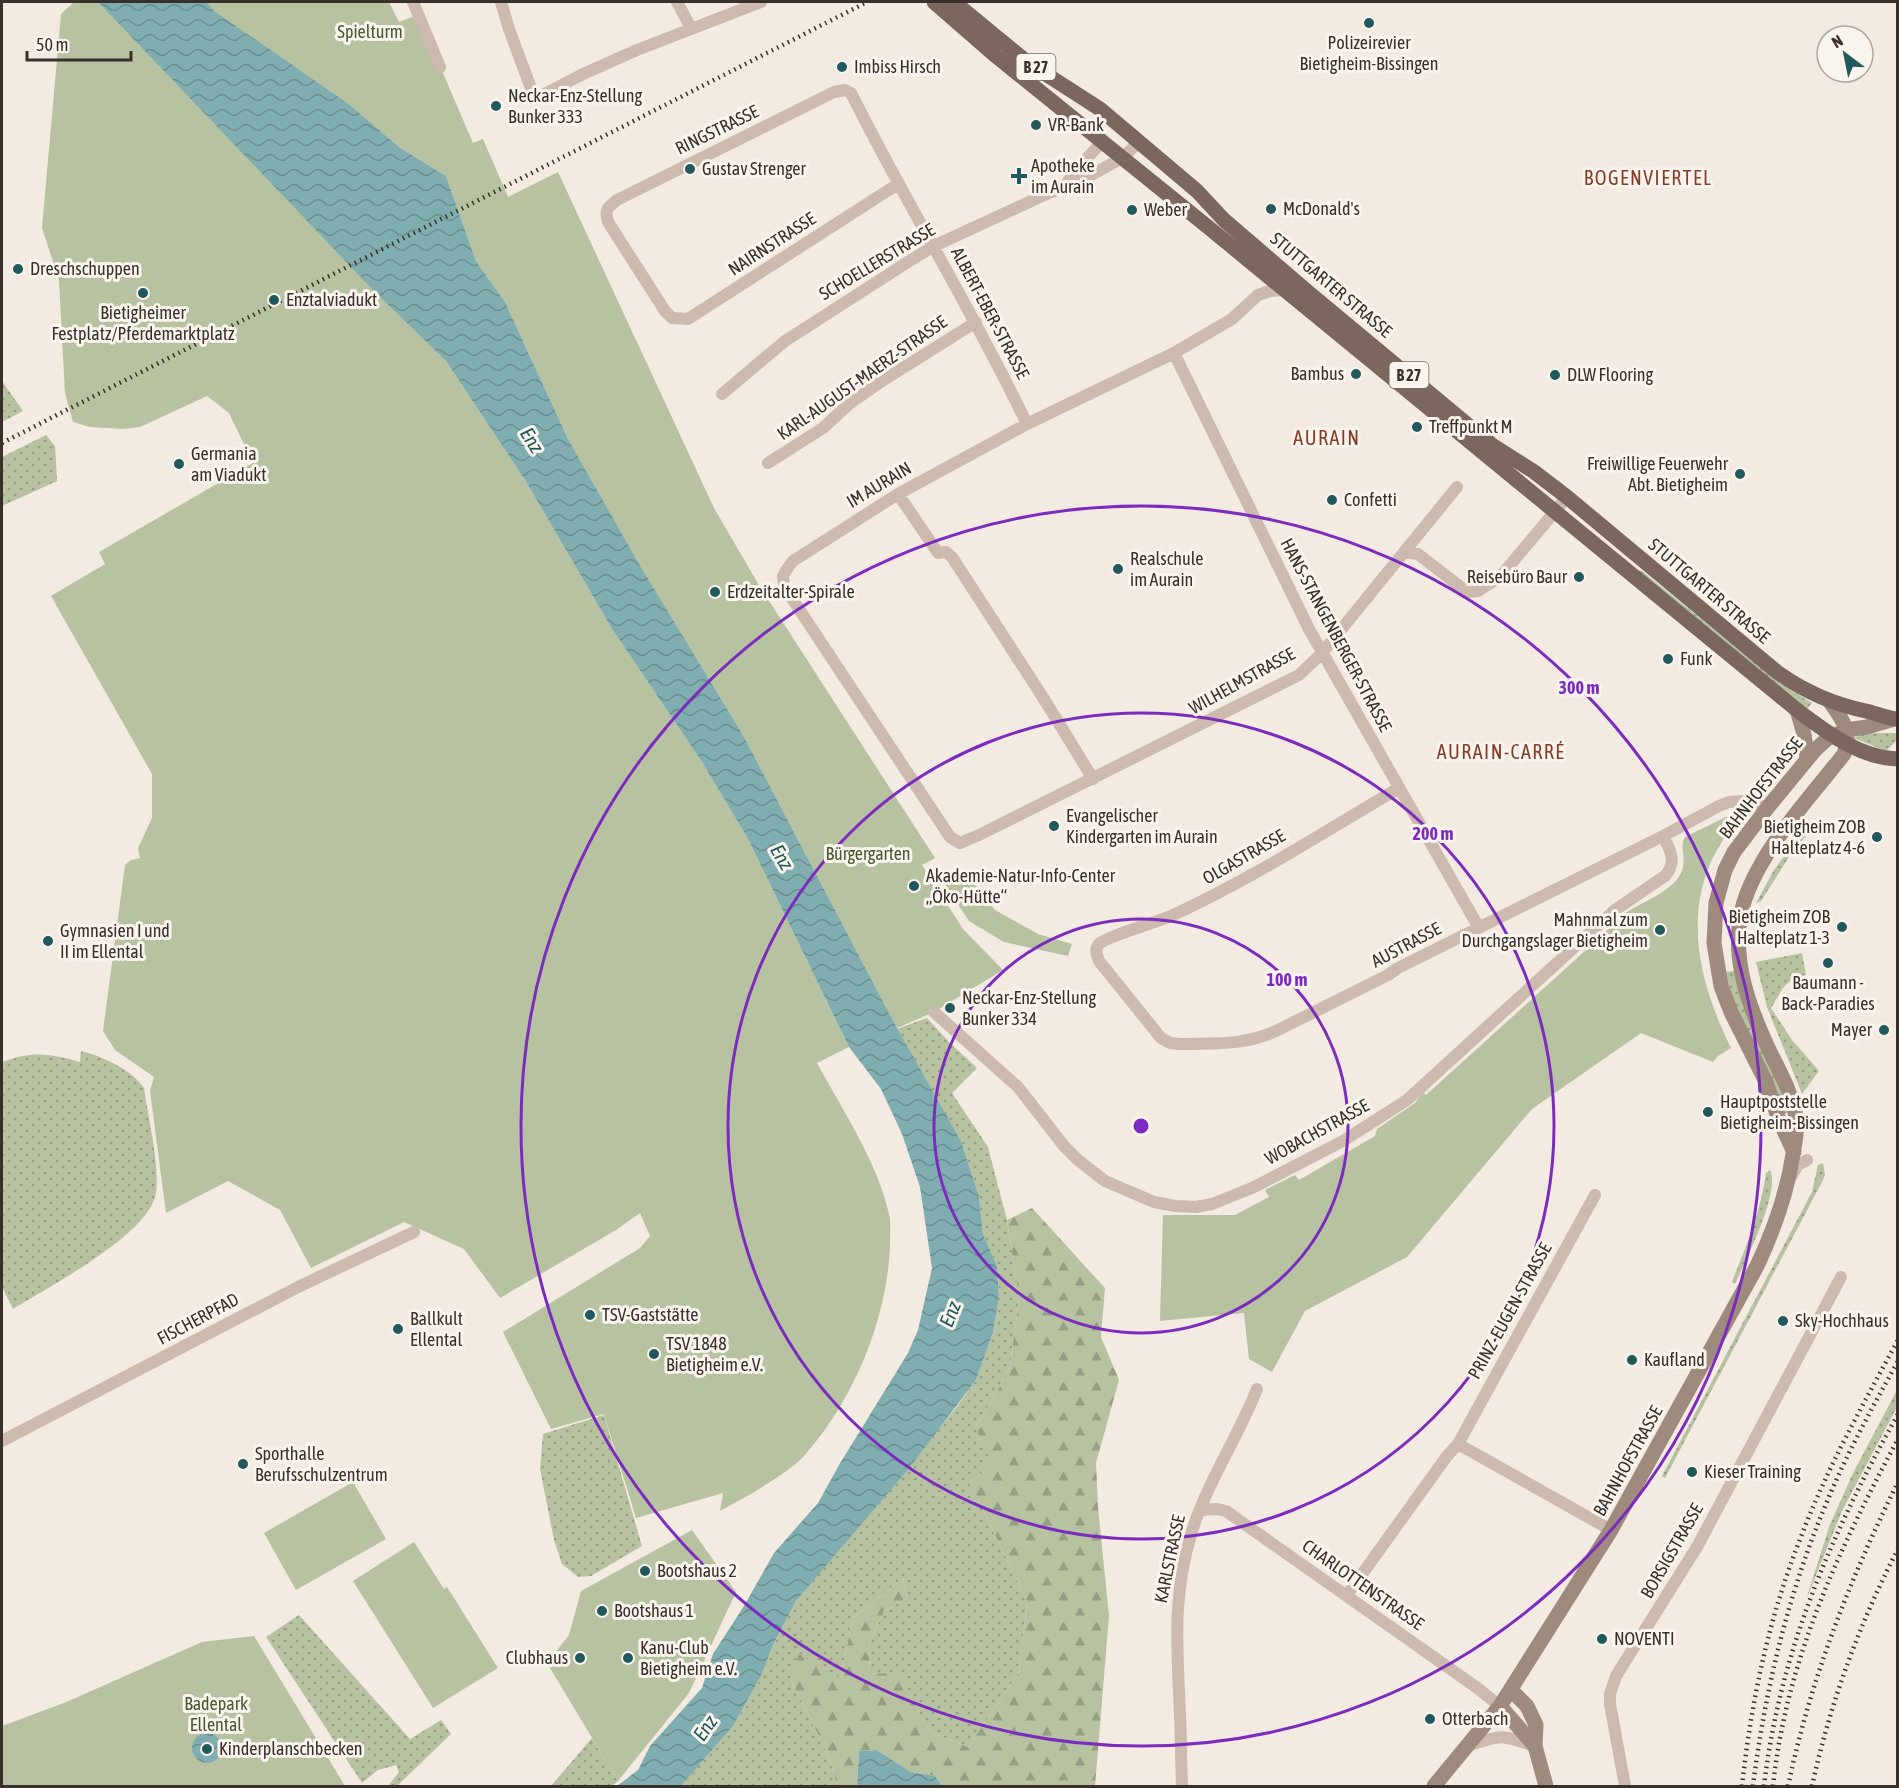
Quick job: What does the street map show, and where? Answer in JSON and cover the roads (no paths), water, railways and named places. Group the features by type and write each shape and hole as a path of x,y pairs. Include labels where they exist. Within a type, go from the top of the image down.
{"main road":[{"name":"STUTTGARTER STRASSE","path":"934,2 996,56 1797,710"},
{"name":"STUTTGARTER STRASSE","path":"954,2 1027,62 1100,109 1205,198 1224,220 1255,248 1389,360 1492,445 1533,471 1566,497 1776,672 1809,693 1830,702 1896,719"},
{"name":"B 27","path":"1797,710 1876,756 1898,759"}],"street":[{"path":"413,2 440,67"},
{"path":"501,2 535,99 583,74 761,2"},
{"path":"677,2 692,28"},
{"name":"RINGSTRASSE","path":"665,311 608,222 606,214 608,207 617,200 834,92 845,90 851,93"},
{"name":"ALBERT-EBER-STRASSE","path":"851,93 898,184 976,322 1027,424"},
{"name":"SCHOELLERSTRASSE","path":"1066,185 1074,172 1102,142"},
{"name":"SCHOELLERSTRASSE","path":"722,394 785,341 934,246 1083,179 1122,158 1139,142"},
{"name":"NAIRNSTRASSE","path":"665,311 672,318 688,319 898,184"},
{"name":"IM AURAIN","path":"960,843 950,837 946,831 784,585 783,576 793,561 898,494 1027,424 1174,353 1232,319 1258,295 1285,290"},
{"name":"KARL-AUGUST-MAERZ-STRASSE","path":"768,463 823,428 849,404 872,388 976,322"},
{"name":"HANS-STANGENBERGER-STRASSE","path":"1174,353 1322,653 1479,928"},
{"name":"WILHELMSTRASSE","path":"960,843 1003,824 1299,675 1322,653 1457,487"},
{"path":"898,494 938,553 946,552 952,557 1093,779"},
{"path":"1404,552 1418,554 1467,592 1478,591 1500,577 1566,497"},
{"path":"1830,702 1839,713 1843,736"},
{"path":"1797,710 1808,758"},
{"name":"STUTTGARTER STRASSE","path":"1843,736 1896,719"},
{"name":"BAHNHOFSTRASSE","path":"1434,1786 1500,1706 1611,1530 1757,1266 1772,1234 1789,1179 1794,1152 1797,1134 1794,1108 1754,1012 1740,963 1739,941 1742,910 1761,863 1844,754 1843,736 1820,745 1744,837 1725,870 1716,903 1714,943 1717,968 1726,1000 1766,1082 1779,1120 1794,1152"},
{"name":"OLGASTRASSE","path":"1100,943 1158,922 1215,895 1399,788"},
{"name":"AUSTRASSE","path":"1100,943 1096,953 1099,961 1161,1038 1170,1043 1180,1044 1241,1042 1276,1031 1729,802 1742,801 1768,807"},
{"name":"WOBACHSTRASSE","path":"934,1012 1018,1087 1064,1146 1105,1181 1154,1202 1196,1207 1212,1204 1252,1188 1343,1141 1407,1100 1615,910 1665,876 1673,862 1664,836"},
{"name":"BAHNHOFSTRASSE","path":"1789,1179 1798,1165 1807,1160"},
{"name":"PRINZ-EUGEN-STRASSE","path":"1347,1595 1440,1465 1458,1444 1595,1195"},
{"name":"FISCHERPFAD","path":"2,1441 214,1333 298,1287 414,1232"},
{"name":"BORSIGSTRASSE","path":"1625,1786 1610,1704 1612,1685 1697,1547 1841,1277"},
{"name":"KARLSTRASSE","path":"1182,1786 1177,1609 1185,1560 1210,1484 1248,1412 1257,1389"},
{"path":"1458,1444 1611,1530"},
{"name":"CHARLOTTENSTRASSE","path":"1200,1510 1226,1511 1500,1706"},
{"path":"1511,1690 1527,1706 1536,1725 1535,1746 1546,1786"},
{"path":"1500,1706 1535,1746"},
{"path":"1470,1745 1506,1736 1535,1746"}],"water":[{"name":"Enz","path":"98,2 207,2 214,11 349,104 399,147 446,176 476,261 505,302 568,439 641,567 743,735 897,1028 961,1141 979,1196 983,1234 997,1266 999,1297 993,1333 976,1380 910,1467 796,1601 773,1645 761,1676 733,1726 681,1786 617,1786 638,1770 650,1746 702,1688 713,1654 774,1553 818,1503 908,1353 918,1330 932,1268 920,1187 902,1134 881,1089 849,1047 748,839 702,762 612,629 525,480 446,361 373,290"},
{"name":"Kinderplanschbecken","path":"207,1733 213,1734 221,1742 221,1754 213,1762 207,1763 201,1762 193,1754 192,1748 193,1742 201,1734"},
{"path":"877,1750 911,1772 935,1776 942,1786 857,1786 859,1751"}],"railway":[{"path":"2,443 867,2"},
{"path":"1742,1786 1750,1724 1762,1663 1788,1572 1809,1516 1832,1465 1898,1340"},
{"path":"1753,1786 1771,1678 1800,1573 1812,1538 1842,1468 1898,1361"},
{"path":"1764,1786 1782,1687 1812,1594 1851,1503 1898,1414"},
{"path":"1773,1786 1790,1695 1818,1607 1855,1522 1898,1439"},
{"path":"1788,1786 1808,1707 1833,1631 1863,1556 1898,1482"},
{"path":"1812,1786 1819,1755 1847,1665 1858,1635 1898,1549"}],"place":[{"name":"Polizeirevier Bietigheim-Bissingen","path":"1369,23"},
{"name":"Imbiss Hirsch","path":"842,67"},
{"name":"Neckar-Enz-Stellung Bunker 333","path":"496,106"},
{"name":"VR-Bank","path":"1036,125"},
{"name":"Gustav Strenger","path":"690,169"},
{"name":"Apotheke im Aurain","path":"1019,176"},
{"name":"McDonald's","path":"1271,209"},
{"name":"Weber","path":"1132,210"},
{"name":"Dreschschuppen","path":"18,269"},
{"name":"Bietigheimer Festplatz/Pferdemarktplatz","path":"143,293"},
{"name":"Enztalviadukt","path":"274,300"},
{"name":"Bambus","path":"1356,374"},
{"name":"DLW Flooring","path":"1555,375"},
{"name":"Treffpunkt M","path":"1417,427"},
{"name":"Germania am Viadukt","path":"179,464"},
{"name":"Freiwillige Feuerwehr Abt. Bietigheim","path":"1740,474"},
{"name":"Confetti","path":"1332,500"},
{"name":"Realschule im Aurain","path":"1118,569"},
{"name":"Reisebüro Baur","path":"1579,577"},
{"name":"Erdzeitalter-Spirale","path":"715,592"},
{"name":"Funk","path":"1668,659"},
{"name":"Evangelischer Kindergarten im Aurain","path":"1054,826"},
{"name":"Bietigheim ZOB Halteplatz 4-6","path":"1877,837"},
{"name":"Akademie-Natur-Info-Center „Öko-Hütte“","path":"914,886"},
{"name":"Bietigheim ZOB Halteplatz 1-3","path":"1842,927"},
{"name":"Mahnmal zum Durchgangslager Bietigheim","path":"1660,930"},
{"name":"Gymnasien I und II im Ellental","path":"48,941"},
{"name":"Baumann - Back-Paradies","path":"1828,963"},
{"name":"Neckar-Enz-Stellung Bunker 334","path":"950,1008"},
{"name":"Mayer","path":"1884,1030"},
{"name":"Hauptpoststelle Bietigheim-Bissingen","path":"1708,1112"},
{"name":"TSV-Gaststätte","path":"590,1315"},
{"name":"Sky-Hochhaus","path":"1783,1321"},
{"name":"Ballkult Ellental","path":"398,1329"},
{"name":"TSV 1848 Bietigheim e.V.","path":"654,1354"},
{"name":"Kaufland","path":"1632,1360"},
{"name":"Sporthalle Berufsschulzentrum","path":"243,1464"},
{"name":"Kieser Training","path":"1692,1472"},
{"name":"Bootshaus 2","path":"645,1571"},
{"name":"Bootshaus 1","path":"602,1611"},
{"name":"NOVENTI","path":"1602,1639"},
{"name":"Clubhaus","path":"580,1658"},
{"name":"Kanu-Club Bietigheim e.V.","path":"628,1658"},
{"name":"Otterbach","path":"1430,1719"},
{"name":"Kinderplanschbecken","path":"207,1749"}],"district":[{"name":"BOGENVIERTEL","path":"1648,178"},
{"name":"AURAIN","path":"1327,438"},
{"name":"AURAIN-CARRÉ","path":"1501,752"}],"park label":[{"name":"Spielturm","path":"370,32"},
{"name":"Bürgergarten","path":"868,854"},
{"name":"Badepark Ellental","path":"216,1714"}]}
